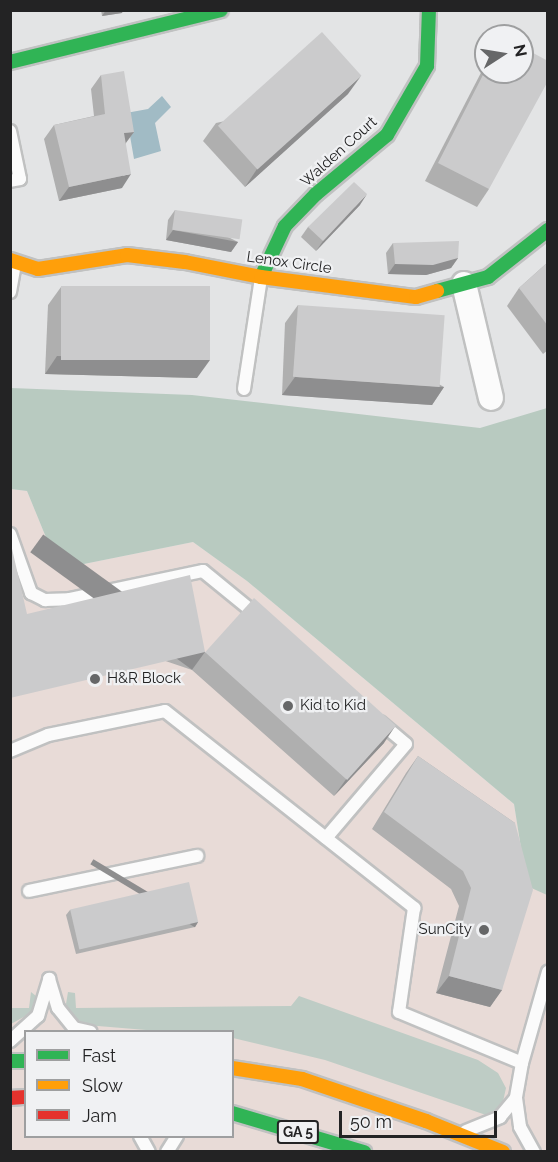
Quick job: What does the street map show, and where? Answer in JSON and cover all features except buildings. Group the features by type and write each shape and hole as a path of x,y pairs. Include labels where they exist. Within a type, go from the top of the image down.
{"street":[{"path":"10,62 221,10"},
{"name":"Walden Court","path":"261,277 285,226 316,194 387,135 427,66 429,10"},
{"name":"Lenox Circle","path":"13,261 38,269 127,255 184,262 261,277 416,297 488,277 548,230"},
{"path":"464,284 491,398"},
{"path":"234,1068 302,1079 459,1134 503,1152"},
{"name":"GA 5","path":"234,1114 358,1150"}],"lane":[{"path":"10,131 20,179 10,181"},
{"path":"10,292 13,261"},
{"path":"244,389 261,277"},
{"path":"10,534 31,593 45,600 69,599 204,570 270,627"},
{"path":"10,751 48,735 165,711 414,908 399,1012 522,1063"},
{"path":"326,838 406,744 370,713"},
{"path":"29,891 197,856"},
{"path":"534,1152 520,1127 516,1098 522,1063 548,972"},
{"path":"10,1041 38,1016 49,979 58,1008 74,1028 82,1030"},
{"path":"459,1134 500,1117 516,1098"},
{"path":"141,1138 148,1152"},
{"path":"167,1152 176,1138"}],"shaded area":[{"path":"11,489 27,491 59,569 193,542 247,581 514,804 527,885 548,895 547,1151 11,1152"},
{"path":"31,992 36,996 35,1007 29,1014 11,1024 10,1008 29,1008"},
{"path":"68,992 75,993 76,1008 291,1006 299,996 478,1060 498,1073 506,1088 502,1106 486,1115 325,1060 234,1038 234,1030 146,1030 86,1025 72,1016 66,1004"}],"green space":[{"path":"11,388 192,395 480,428 547,408 547,895 527,886 514,804 247,581 193,542 59,569 27,491 11,489"}],"water":[{"path":"162,96 171,107 155,123 161,151 134,159 126,113 148,109"}],"traffic: fast":[{"path":"10,62 221,10"},
{"path":"261,277 285,226 316,194 387,135 427,66 429,10"},
{"path":"437,291 488,277 548,230"},
{"path":"10,1061 24,1061"},
{"path":"234,1114 364,1152"}],"traffic: slow":[{"path":"10,260 38,269 127,255 185,262 261,277 416,297 437,291"},
{"path":"234,1068 302,1079 426,1121 503,1152"}],"traffic: jam":[{"path":"10,1098 24,1097"}],"place":[{"name":"H&R Block","path":"95,679"},
{"name":"Kid to Kid","path":"288,706"},
{"name":"SunCity","path":"484,930"}]}
